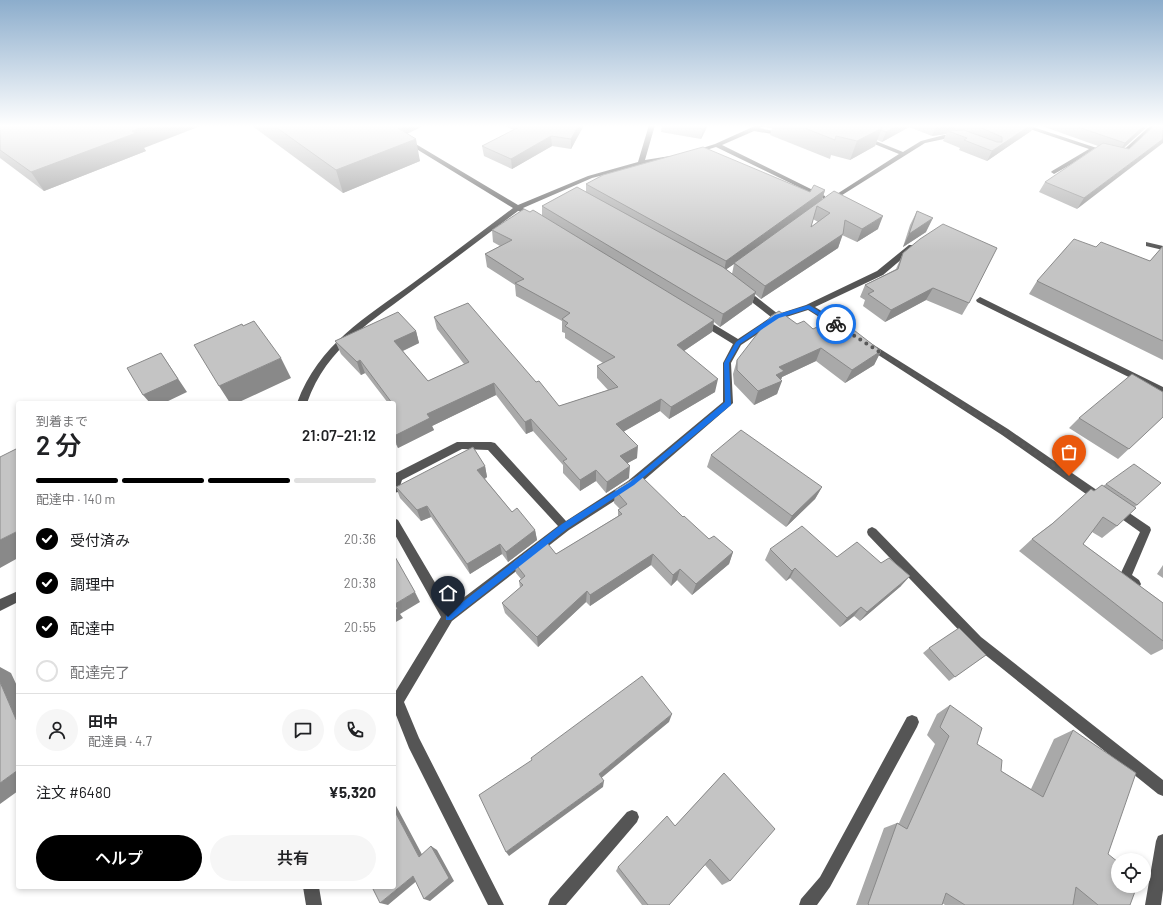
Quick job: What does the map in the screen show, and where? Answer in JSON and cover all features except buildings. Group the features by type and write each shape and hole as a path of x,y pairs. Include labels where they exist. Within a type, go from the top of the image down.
{"street":[{"path":"450,167 531,216"},
{"path":"303,401 309,383 326,357 351,333 518,208 567,189 590,177 626,167"},
{"path":"759,167 827,203 882,167"},
{"path":"1054,172 1062,167"},
{"path":"396,700 448,617 565,527 632,484 728,403 727,363 738,343 777,317 809,307 880,273 916,244"},
{"path":"1149,244 1163,248"},
{"path":"735,285 777,317"},
{"path":"980,300 1163,392"},
{"path":"809,307 848,332"},
{"path":"697,318 738,343"},
{"path":"861,340 1005,432 1146,530 1125,577 1144,590"},
{"path":"396,475 461,445 491,446 565,527"},
{"path":"396,526 448,617"},
{"path":"872,532 977,641 1163,789"},
{"path":"0,605 16,597"},
{"path":"396,704 496,905"},
{"path":"807,905 825,882 912,722"},
{"path":"556,905 632,817"},
{"path":"1153,905 1163,841"},
{"path":"311,889 314,905"}],"way so far":[{"path":"836,324 1005,432 1069,476"}],"route":[{"path":"448,617 565,527 632,484 728,403 727,363 738,343 777,317 809,307 836,324"}]}
